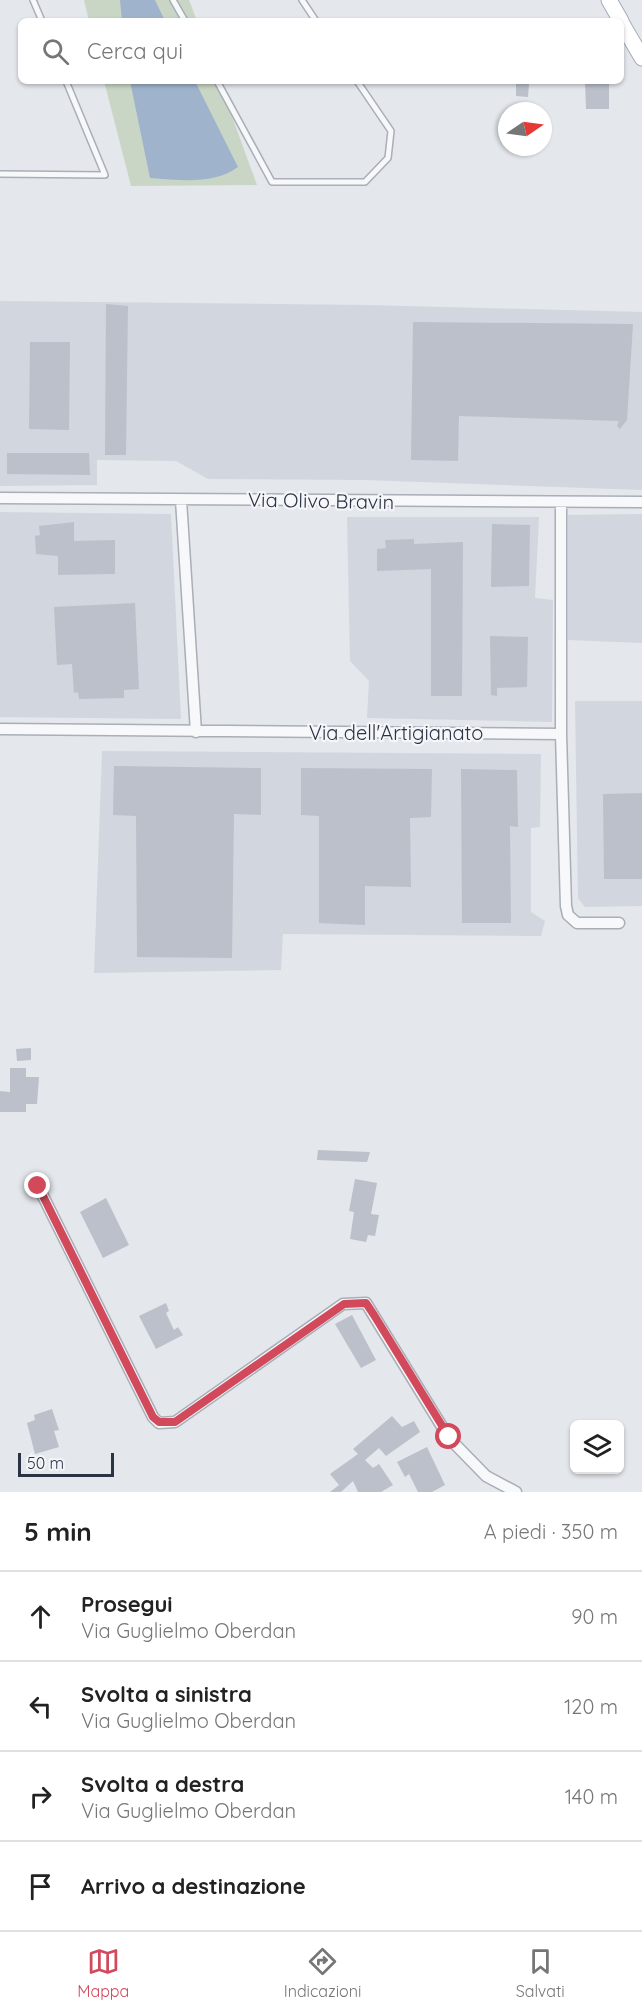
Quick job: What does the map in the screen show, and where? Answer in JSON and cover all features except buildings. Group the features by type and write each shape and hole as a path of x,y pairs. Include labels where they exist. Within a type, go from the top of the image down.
{"main road":[{"path":"609,0 619,18"},
{"path":"624,26 639,53"}],"street":[{"name":"Via Olivo Bravin","path":"0,498 642,502"},
{"path":"181,500 196,732"},
{"path":"561,503 561,734 568,915 577,923 619,923"},
{"name":"Via dell'Artigianato","path":"0,729 561,734"},
{"path":"38,1186 153,1417 159,1422 175,1422 344,1304 366,1303 449,1437 486,1476 516,1492"}],"lane":[{"path":"33,0 41,18"},
{"path":"173,0 183,18"},
{"path":"302,0 314,18"},
{"path":"0,174 105,175 67,84"},
{"path":"219,84 272,182 365,182 388,158 391,131 359,84"}],"shaded area":[{"path":"0,301 367,305 642,312 642,490 365,480 208,479 176,461 97,460 97,485 0,486"},
{"path":"0,512 171,514 181,719 0,717"},
{"path":"642,514 642,643 568,640 568,515"},
{"path":"347,517 539,517 535,598 553,600 552,722 367,718 369,681 350,661"},
{"path":"575,701 642,701 642,906 585,907 578,898"},
{"path":"102,751 541,754 540,827 531,828 531,912 545,921 541,936 283,934 281,970 94,973"}],"green space":[{"path":"84,0 189,0 196,18 88,18"},
{"path":"105,84 220,84 257,185 131,186"}],"water":[{"path":"120,0 155,0 164,18 122,18"},
{"path":"131,84 196,84 238,167 229,173 208,179 150,178"}],"route":[{"path":"38,1186 153,1417 159,1422 167,1424 175,1422 344,1304 353,1302 366,1303 449,1437"}]}
